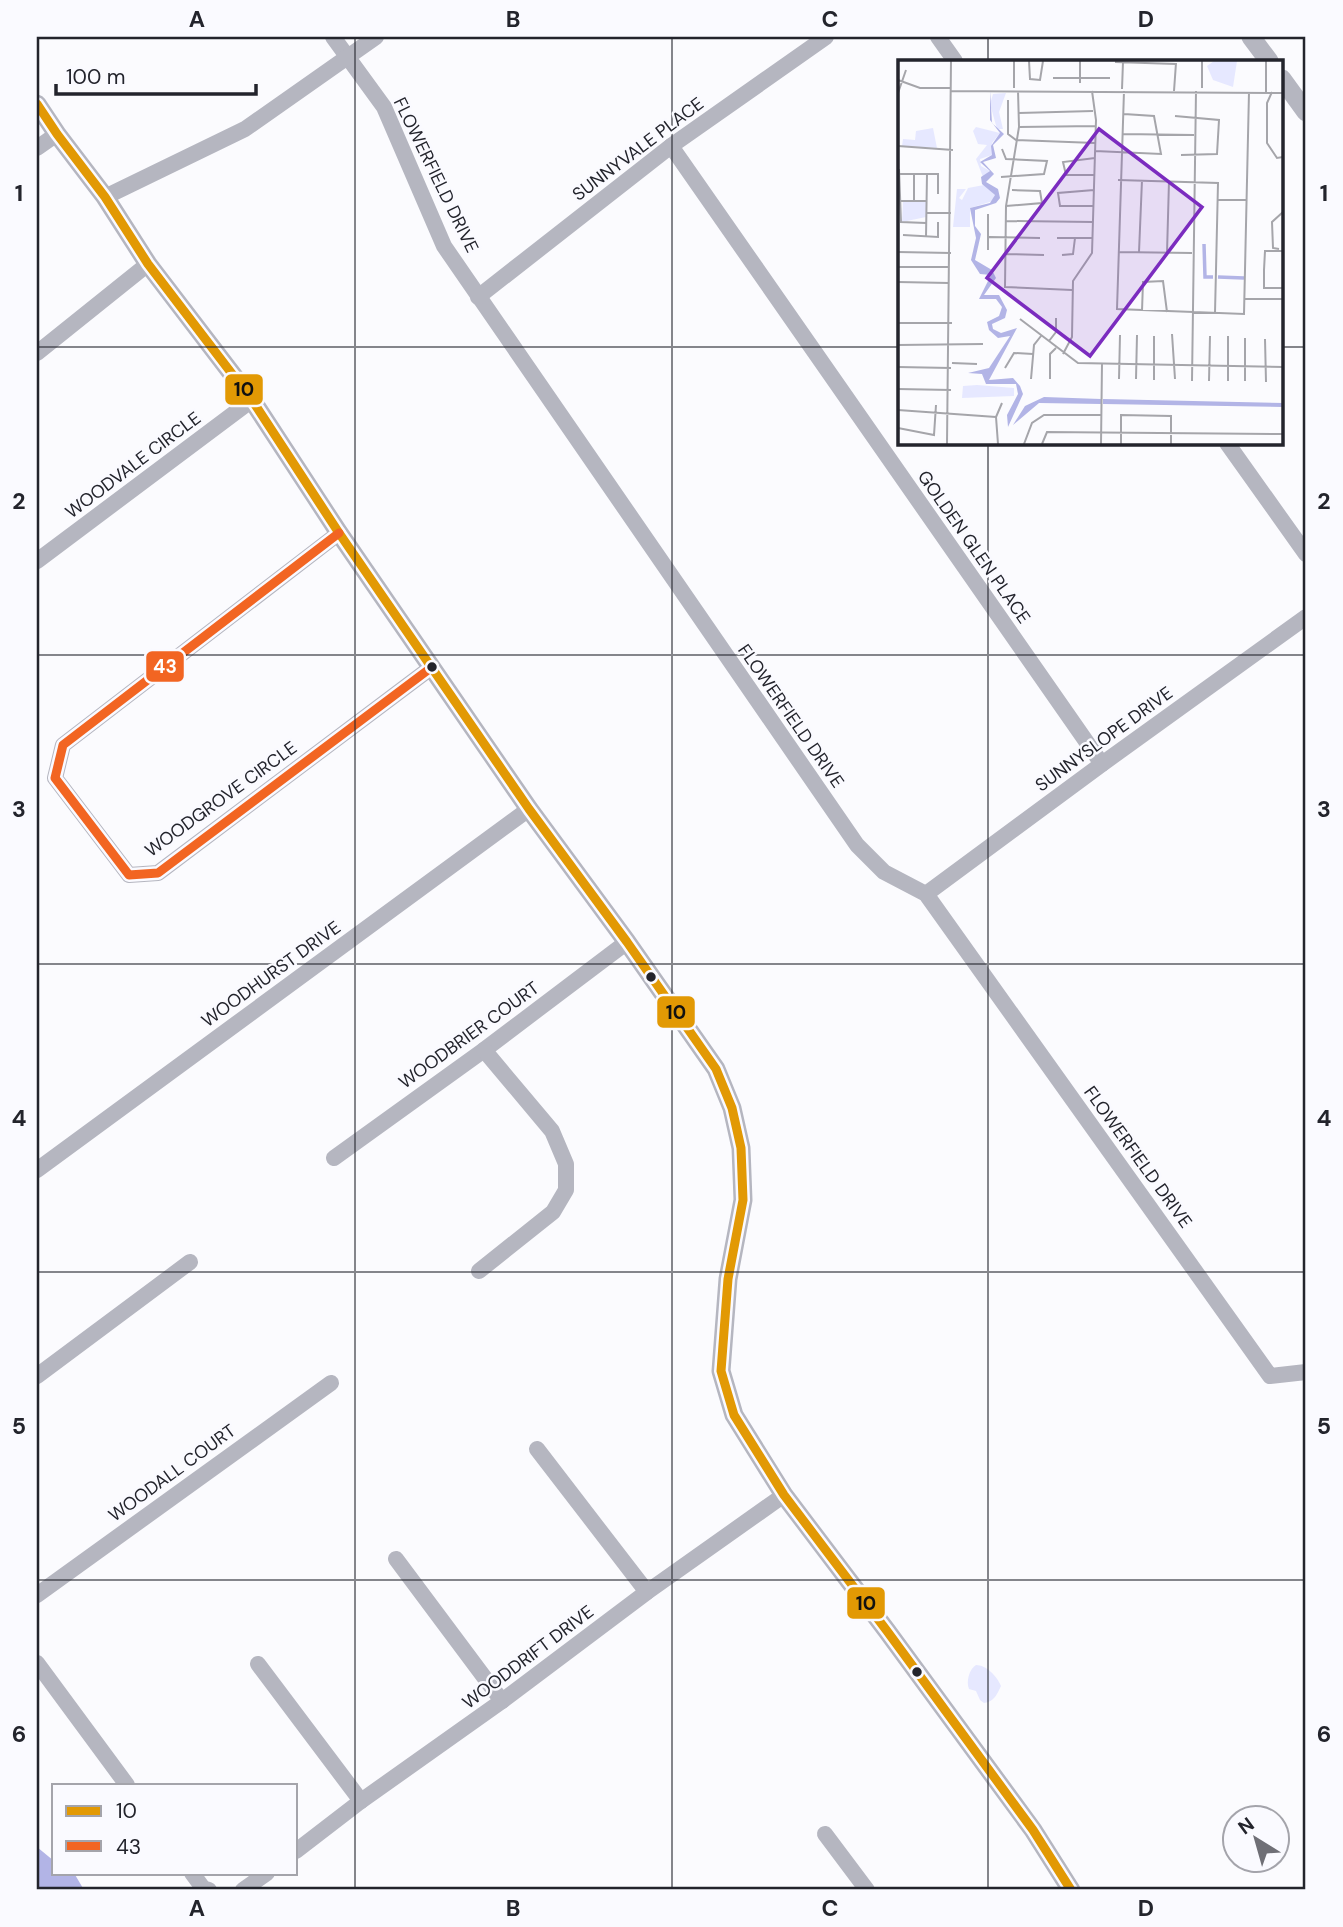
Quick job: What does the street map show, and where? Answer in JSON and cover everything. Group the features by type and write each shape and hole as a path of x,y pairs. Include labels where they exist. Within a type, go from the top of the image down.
{"street":[{"name":"FLOWERFIELD DRIVE","path":"333,37 384,107 444,246 856,845 884,872 926,894 1270,1376 1306,1372"},
{"path":"105,197 244,129 376,37"},
{"name":"SUNNYVALE PLACE","path":"478,297 671,146 826,37"},
{"path":"938,37 954,60"},
{"path":"1251,37 1268,60"},
{"path":"1284,82 1306,112"},
{"path":"37,104 105,197 148,264 252,400 339,533 529,808 716,1069 732,1108 741,1147 743,1200 728,1279 722,1371 734,1415 784,1495 1033,1830 1071,1890"},
{"path":"37,148 57,134"},
{"name":"GOLDEN GLEN PLACE","path":"671,146 1102,764"},
{"path":"37,353 148,264"},
{"name":"WOODVALE CIRCLE","path":"37,561 252,400"},
{"path":"1228,444 1306,554"},
{"name":"WOODGROVE CIRCLE","path":"339,533 63,745 55,778 129,875 158,873 432,667"},
{"name":"SUNNYSLOPE DRIVE","path":"926,894 1306,617"},
{"name":"WOODHURST DRIVE","path":"37,1171 529,808"},
{"name":"WOODBRIER COURT","path":"334,1158 627,942"},
{"path":"479,1271 553,1212 566,1190 566,1164 552,1131 484,1050"},
{"path":"37,1376 190,1262"},
{"name":"WOODALL COURT","path":"37,1595 331,1383"},
{"path":"537,1449 647,1592"},
{"name":"WOODDRIFT DRIVE","path":"298,1849 647,1592 784,1495"},
{"path":"396,1559 502,1701"},
{"path":"37,1663 126,1784"},
{"path":"258,1664 361,1801"},
{"path":"825,1834 867,1890"},
{"path":"193,1874 203,1888 209,1890"},
{"path":"243,1890 266,1874"}],"shaded area":[{"path":"976,1665 991,1672 1001,1686 995,1697 984,1703 976,1691 969,1689 969,1676"}],"water":[{"path":"37,1847 52,1859 52,1874 75,1874 84,1890 37,1890"}],"transit line":[{"name":"10","path":"37,104 105,197 148,264 252,400 339,533 529,809 716,1069 732,1108 741,1148 743,1200 728,1279 721,1371 734,1415 784,1495 1033,1830 1071,1890"},
{"name":"43","path":"339,533 63,745 55,778 129,875 158,873 432,667"}]}
